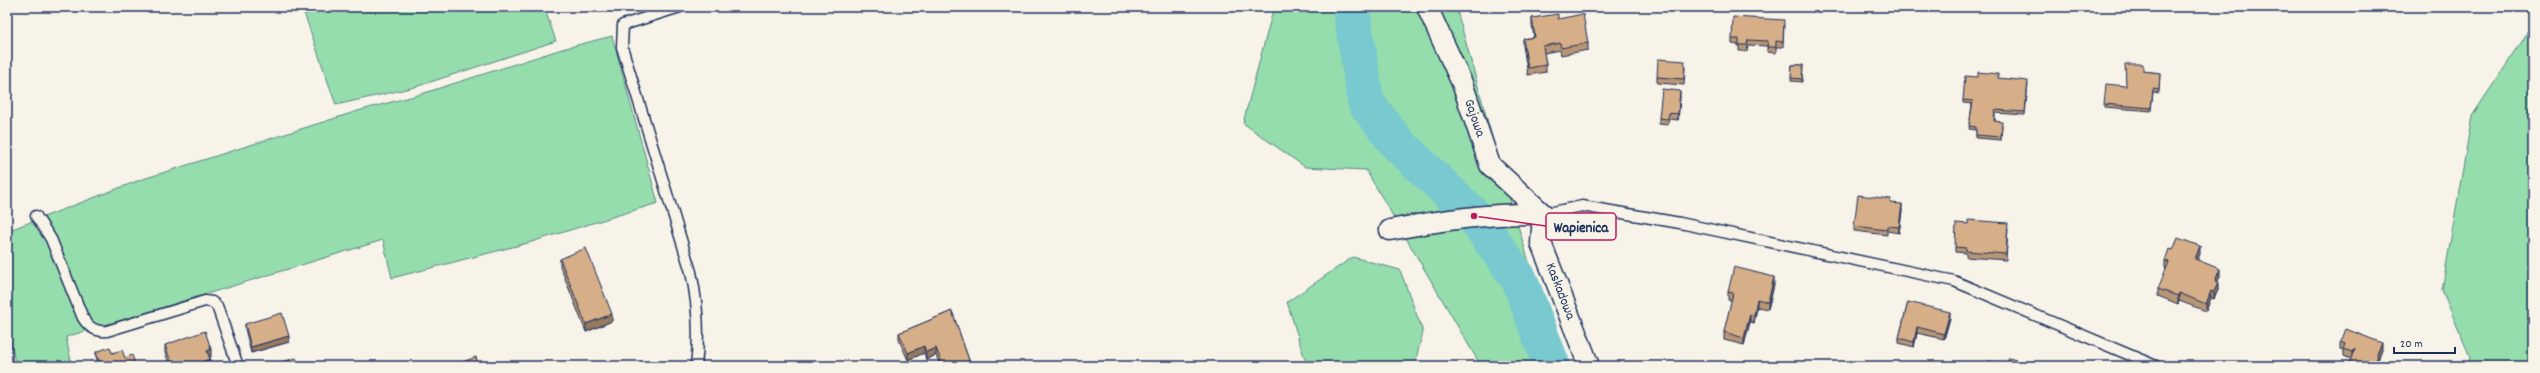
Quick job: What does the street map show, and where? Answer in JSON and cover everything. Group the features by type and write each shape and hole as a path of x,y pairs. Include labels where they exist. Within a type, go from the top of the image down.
{"street":[{"name":"Gajowa","path":"1427,7 1462,83 1490,165 1543,214"},
{"path":"1390,230 1439,220 1498,213 1543,214"},
{"name":"Kaskadowa","path":"1543,214 1541,243 1589,366"}],"lane":[{"path":"680,7 623,25 622,48 692,272 698,303 699,339 696,366"},
{"path":"1543,214 1582,206 1680,223 1954,281 2156,366"},
{"path":"36,216 51,239 82,318 88,327 100,332 108,331 205,301 212,302 219,310 238,366"}],"green space":[{"path":"302,7 544,7 556,41 415,87 336,105"},
{"path":"1271,7 1456,7 1499,162 1560,366 1481,366 1366,170 1305,167 1243,123 1272,14"},
{"path":"2533,20 2533,366 2468,366 2470,357 2442,290 2472,116 2523,40"},
{"path":"612,36 658,203 528,243 392,278 383,240 66,337 72,366 16,366 7,326 7,231 140,180 361,110 418,95 562,49"},
{"path":"1353,257 1400,270 1423,332 1414,366 1307,366 1287,302"}],"building":[{"path":"1558,14 1558,19 1583,14 1588,43 1561,48 1560,43 1543,46 1546,65 1528,68 1523,39 1535,37 1532,18"},
{"path":"1733,17 1784,20 1783,42 1776,41 1776,47 1767,47 1768,41 1748,40 1747,45 1739,45 1739,39 1732,39"},
{"path":"1658,59 1685,61 1684,79 1657,77"},
{"path":"2125,64 2143,64 2143,71 2160,73 2159,90 2153,89 2151,108 2104,104 2106,84 2126,86"},
{"path":"1792,65 1803,65 1802,79 1791,78"},
{"path":"1978,72 1998,74 1998,78 2028,81 2025,112 1995,110 1994,121 2002,122 2001,137 1976,135 1976,127 1969,126 1973,101 1963,100 1965,76 1978,77"},
{"path":"1662,89 1680,91 1678,114 1669,113 1668,119 1659,118"},
{"path":"1858,195 1891,199 1890,203 1902,204 1899,227 1887,226 1887,230 1854,226"},
{"path":"1968,220 2008,223 2006,254 1966,251 1966,248 1955,247 1956,223 1968,224"},
{"path":"2178,238 2200,246 2195,259 2220,269 2215,281 2218,283 2214,292 2211,291 2206,304 2179,293 2178,296 2158,289 2169,262 2165,261 2169,249 2173,250"},
{"path":"586,248 612,314 586,324 560,259"},
{"path":"1734,267 1774,277 1768,302 1757,299 1754,315 1750,314 1744,338 1724,332 1733,293 1728,292"},
{"path":"1908,302 1950,312 1944,334 1917,327 1914,342 1899,338"},
{"path":"952,311 971,366 943,366 936,348 926,352 924,346 908,353 899,333"},
{"path":"282,313 289,336 251,347 245,324"},
{"path":"2346,329 2382,343 2374,363 2381,366 2348,366 2355,348 2352,352 2344,349 2346,344 2341,342"},
{"path":"205,331 211,349 207,351 210,359 204,361 206,366 168,366 172,365 165,345"},
{"path":"110,347 112,353 122,350 125,358 132,355 136,366 101,366 96,352"},
{"path":"476,357 479,366 452,366"},
{"path":"296,358 299,366 268,366"},
{"path":"2009,358 2016,360 2016,366 1986,366 1988,361 2007,363"},
{"path":"497,361 499,366 484,366"}],"waterway":[{"path":"1353,7 1352,14 1366,103 1398,144 1474,216 1519,279 1552,366"}],"place":[{"name":"Wapienica","path":"1474,216"}]}
